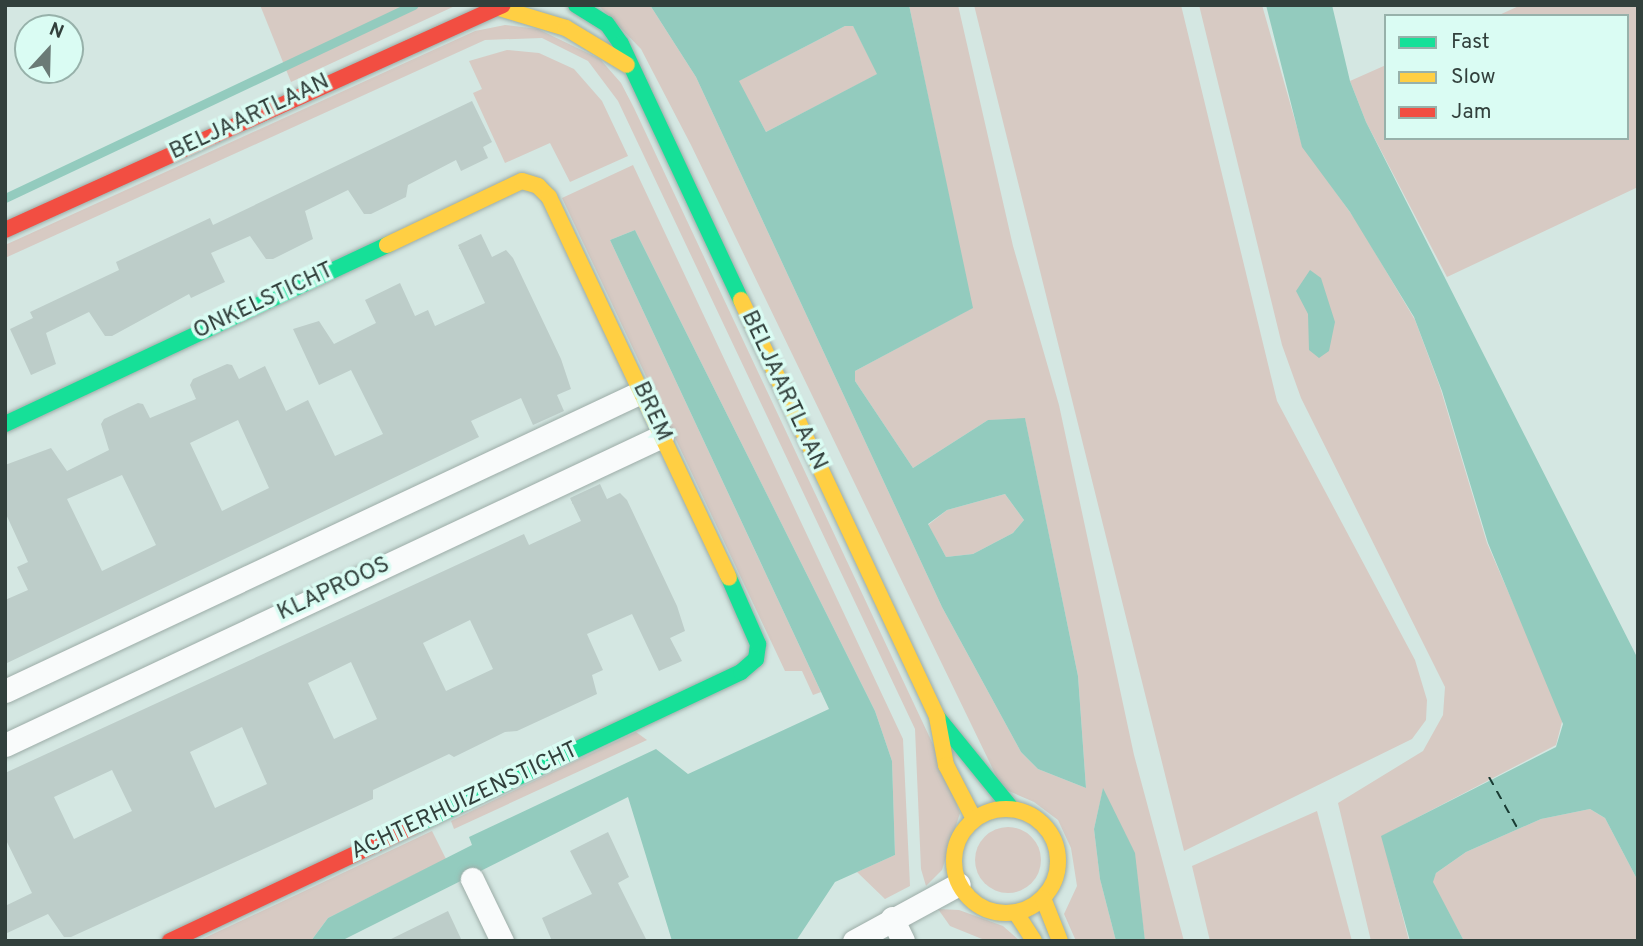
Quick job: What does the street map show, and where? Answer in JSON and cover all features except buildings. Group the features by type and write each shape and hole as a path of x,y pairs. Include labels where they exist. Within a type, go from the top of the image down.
{"street":[{"name":"BELJAARTLAAN","path":"576,5 607,24 937,717 1012,808"},
{"name":"BELJAARTLAAN","path":"5,230 499,6 566,27 628,66"},
{"name":"BREM","path":"522,181 538,186 549,197 753,628 756,659"},
{"name":"ONKELSTICHT","path":"5,424 522,181"},
{"name":"KLAPROOS","path":"5,691 641,392"},
{"name":"KLAPROOS","path":"5,745 662,436"},
{"name":"ACHTERHUIZENSTICHT","path":"170,941 741,672 756,659"},
{"name":"BELJAARTLAAN","path":"937,717 946,765 974,819"},
{"path":"1012,808 1034,816 1051,833 1059,855 1056,878 1043,898 1016,913 993,912 973,902 959,884 953,861 959,837 974,819 1012,808"},
{"path":"472,879 502,941"},
{"path":"854,941 959,884"},
{"path":"1043,898 1060,941"},
{"path":"1016,913 1034,941"},
{"path":"892,918 903,941"}],"shaded area":[{"path":"260,5 457,5 291,82"},
{"path":"598,5 650,5 696,77 942,607 1021,752 1038,769 1086,788 1078,676 1025,419 988,420 913,468 855,381 855,371 972,308 909,5 958,5 1013,246 1059,405 1134,755 1184,941 1145,941 1141,910 1103,789 1094,829 1100,879 1116,941 1076,941 1064,914 1077,886 1071,848 1058,820 1034,802 1002,788 691,145 641,49"},
{"path":"650,5 909,5 973,308 855,371 855,381 913,468 988,420 1025,418 1078,676 1086,788 1038,769 1021,752 942,607 696,77","holes":["845,26 853,26 877,74 766,132 739,81","1005,494 1024,520 1013,533 973,554 946,557 928,524 947,510"]},
{"path":"974,5 1181,5 1277,401 1415,660 1427,700 1426,720 1412,739 1184,851"},
{"path":"1199,5 1262,5 1302,145 1357,222 1415,320 1440,387 1487,543 1563,718 1556,745 1382,836 1409,941 1371,941 1338,803 1423,751 1443,715 1445,687 1301,398 1282,345"},
{"path":"1266,5 1332,5 1350,81 1366,122 1638,659 1638,881 1605,818 1590,809 1541,819 1466,852 1436,873 1433,882 1464,941 1410,941 1381,836 1556,747 1563,724 1488,543 1442,391 1414,317 1350,212 1302,147"},
{"path":"1521,5 1638,5 1638,187 1447,277 1366,122 1350,81 1384,66 1384,140 1629,140 1629,14 1501,14"},
{"path":"505,25 538,29 600,59 621,83 634,108 938,755 960,813 942,870 926,886 921,869 915,729 618,101 588,61 542,38 485,40 5,258 5,245 475,31"},
{"path":"845,26 853,26 878,74 766,132 738,81"},
{"path":"507,50 539,53 574,69 602,101 628,156 570,182 550,143 505,163 473,93 482,89 469,61"},
{"path":"633,165 903,739 910,886 885,899 857,872 895,855 892,761 875,711 635,230 610,240 821,692 813,695 802,671 785,671 562,198"},
{"path":"635,230 875,711 892,761 895,855 835,882 796,941 672,941 628,797 341,941 311,941 328,918 472,845 469,837 656,749 688,774 829,709 610,240"},
{"path":"1310,270 1321,278 1335,322 1329,351 1319,358 1309,350 1308,314 1296,291"},
{"path":"1005,494 1024,520 1013,533 973,554 946,557 928,525 947,510"},
{"path":"636,732 647,740 454,829 451,821"},
{"path":"1103,788 1135,853 1145,941 1116,941 1100,879 1094,829"},
{"path":"1590,809 1605,818 1638,881 1638,941 1464,941 1432,882 1436,873 1466,852 1541,819"},
{"path":"1317,811 1352,941 1210,941 1192,866"},
{"path":"1008,827 1021,830 1031,837 1038,847 1041,860 1038,873 1031,883 1021,890 1008,893 995,890 985,883 978,873 975,860 978,847 985,837 995,830"},
{"path":"432,831 446,859 328,918 311,941 198,941"},
{"path":"938,909 959,910 1003,926 1020,941 987,941 950,926"}],"waterway":[{"path":"5,198 414,5"}],"ferry route":[{"path":"1489,777 1519,831"}],"traffic: fast":[{"path":"576,5 607,24 621,44 741,300"},
{"path":"5,424 387,245"},
{"path":"414,826 741,672 756,659 758,644 729,578"},
{"path":"938,718 1012,809"}],"traffic: slow":[{"path":"496,7 566,28 627,65"},
{"path":"387,245 522,181 538,186 549,197 729,578"},
{"path":"741,300 937,717 946,765 974,819"},
{"path":"1006,809 1026,813 1043,824 1054,841 1058,861 1054,881 1043,898 1026,909 1006,913 986,909 969,898 958,881 954,861 958,841 969,824 986,813 1006,809"},
{"path":"1043,898 1060,941"},
{"path":"1016,913 1034,941"}],"traffic: jam":[{"path":"5,230 503,5"},
{"path":"170,941 414,826"}]}
